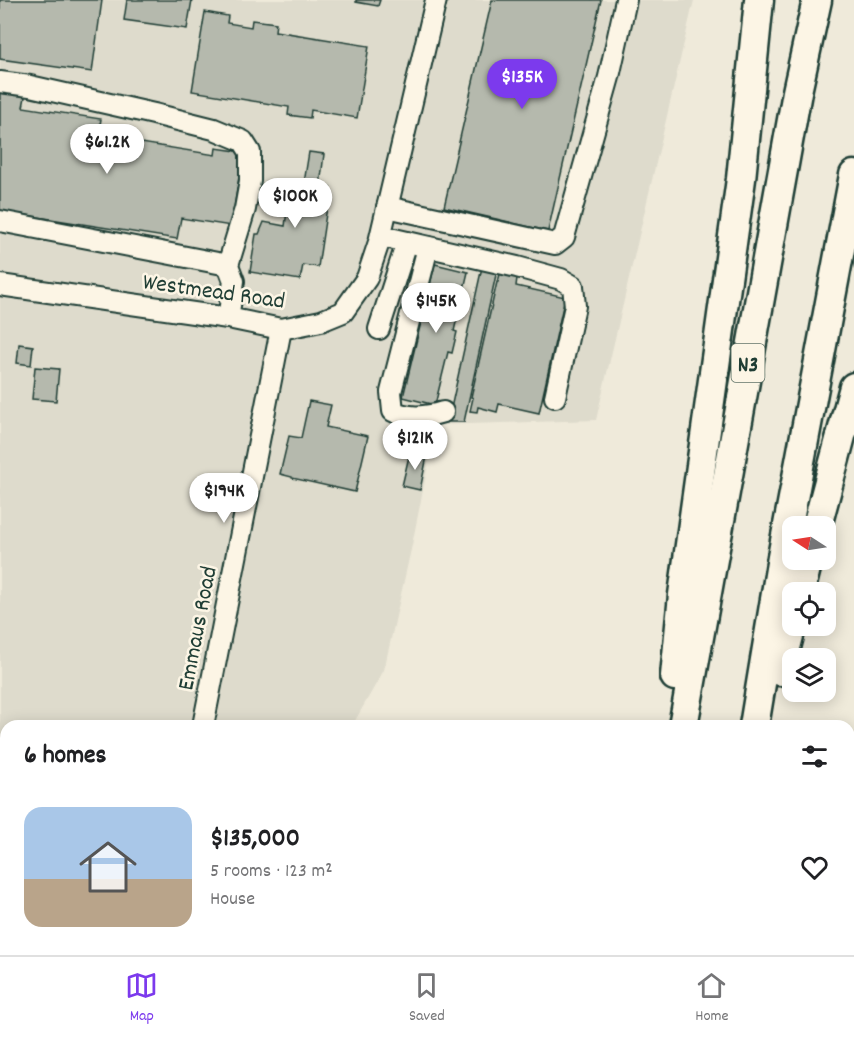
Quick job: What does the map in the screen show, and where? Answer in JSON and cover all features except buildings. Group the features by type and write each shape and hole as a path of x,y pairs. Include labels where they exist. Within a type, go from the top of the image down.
{"highway":[{"path":"671,720 683,595 741,179 759,0"},
{"name":"N3","path":"684,720 797,92 817,0"},
{"path":"755,720 782,557 854,175"},
{"path":"820,516 854,387"},
{"path":"768,720 789,636"}],"street":[{"name":"Westmead Road","path":"0,285 228,318 281,329 321,321 343,312 367,278 381,236 436,0"},
{"path":"387,207 555,244 564,237 609,76 626,0"},
{"path":"0,82 30,86 154,114 214,129 243,141 250,152 250,181 245,208 228,265 234,281 228,318"},
{"path":"0,221 228,265"},
{"path":"381,236 517,267 561,279 573,286 575,306 555,398"},
{"path":"379,329 407,242"},
{"path":"428,247 391,392 393,411 401,416 432,416 443,412"},
{"name":"Emmaus Road","path":"204,720 281,329"}],"shaded area":[{"path":"0,0 694,0 596,420 436,425 384,670 355,720 0,720"}]}
